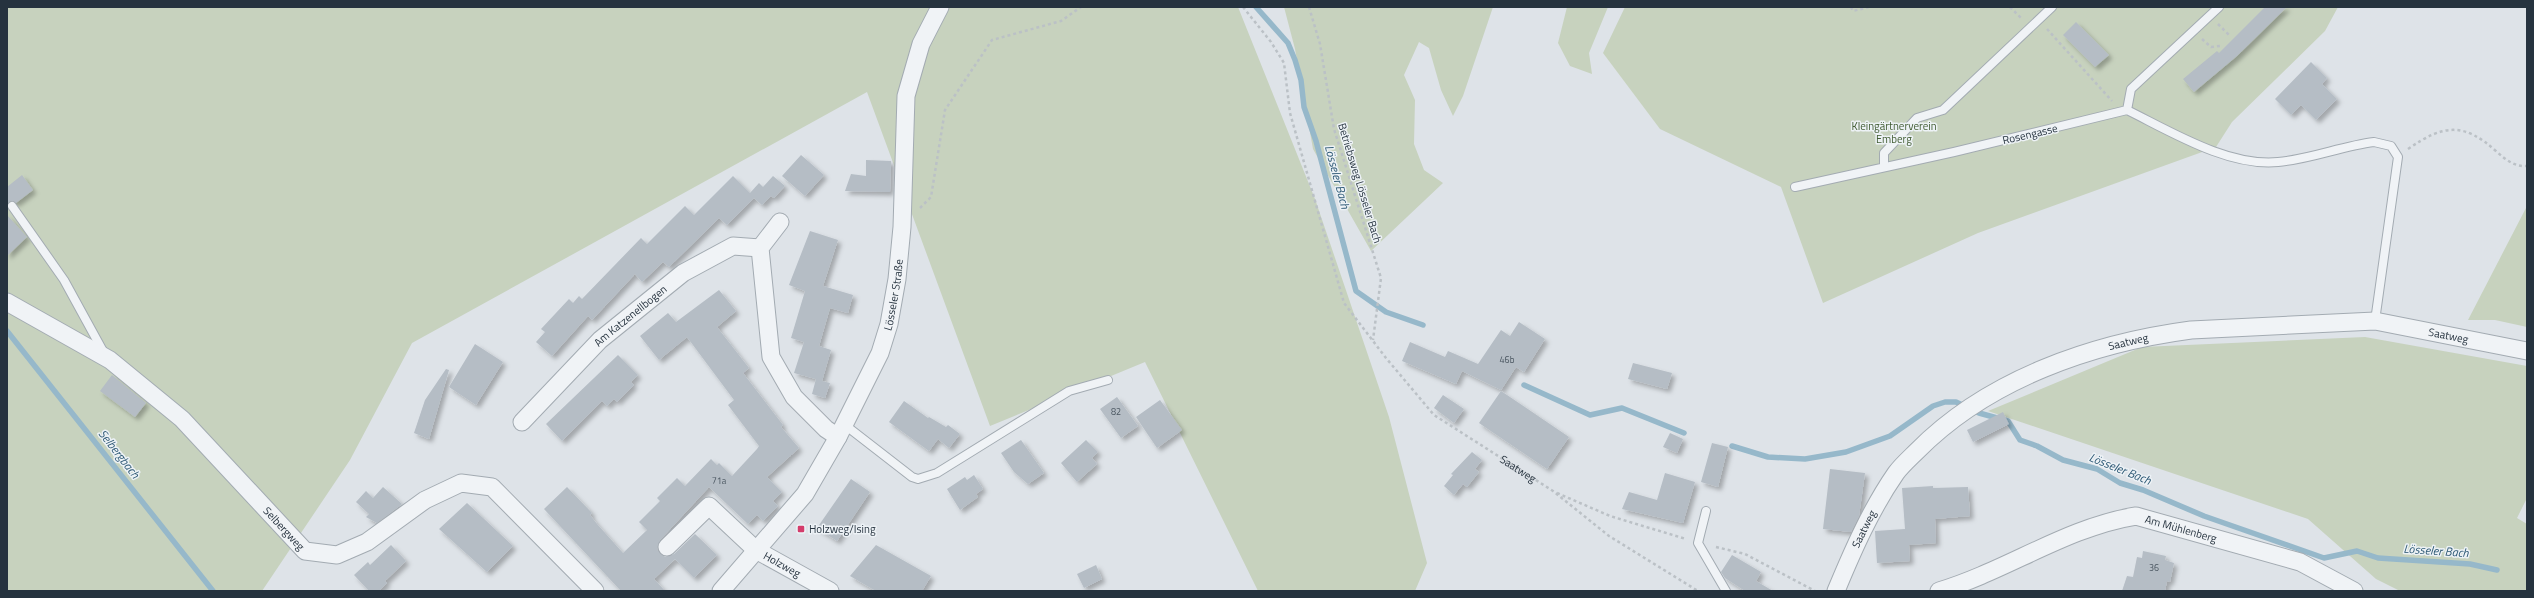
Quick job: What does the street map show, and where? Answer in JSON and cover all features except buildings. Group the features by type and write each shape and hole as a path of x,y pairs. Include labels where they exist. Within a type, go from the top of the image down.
{"street":[{"name":"Lösseler Straße","path":"721,591 805,494 842,431 868,380 889,324 897,279 902,228 906,96 921,44 940,7"},
{"path":"780,222 760,248 771,357 794,397 826,429 842,431"},
{"name":"Am Katzenellbogen","path":"522,422 600,340 683,273 733,246 760,248"},
{"name":"Selbergweg","path":"7,302 106,358 182,419 305,550 337,555 367,542 425,500 460,483 492,487 588,588"},
{"name":"Saatweg","path":"1836,591 1855,546 1897,472 1937,431 1959,414 2004,386 2076,357 2162,334 2192,330 2375,321 2527,351"},
{"path":"667,547 709,506 756,550"},
{"name":"Am Mühlenberg","path":"1939,591 2090,529 2116,520 2136,516 2300,562 2354,591"},
{"name":"Holzweg","path":"756,550 830,591"}],"lane":[{"path":"1884,166 1884,153 1917,118 1943,110 2052,7"},
{"path":"2219,7 2131,89 2124,111 2194,143 2236,158 2279,162 2374,142 2391,146 2398,157 2375,321"},
{"name":"Rosengasse","path":"1795,187 2124,111"},
{"path":"12,206 64,280 98,340 106,358"},
{"path":"842,431 912,477 918,479 937,473 1069,391 1108,380"},
{"path":"1706,511 1698,543 1726,591"}],"path":[{"path":"902,228 931,197 945,110 992,40 1061,21 1081,7"},
{"name":"Saatweg","path":"1243,7 1271,42 1284,64 1290,112 1344,303 1373,341 1434,415 1553,491 1609,536 1698,591"},
{"name":"Betriebsweg Lösseler Bach","path":"1309,7 1320,44 1334,129 1381,278 1373,341"},
{"path":"1851,7 1853,11 1869,7"},
{"path":"2039,20 2124,111"},
{"path":"2194,30 2210,47 2220,46"},
{"path":"2398,157 2434,133 2457,129 2476,135 2511,163 2527,166"},
{"path":"1553,491 1610,516 1698,543 1745,554 1815,591"}],"green space":[{"path":"7,7 1238,7 1315,199 1389,417 1427,563 1415,591 1258,591 1145,362 990,426 867,92 412,343 350,460 262,591 7,591"},
{"path":"1284,7 1493,7 1463,96 1453,116 1441,90 1429,48 1419,42 1404,75 1415,100 1414,144 1424,170 1443,183 1371,251 1313,149 1295,49"},
{"path":"1567,7 1608,7 1589,53 1592,74 1570,66 1558,43"},
{"name":"Kleingärtnerverein Emberg","path":"1625,7 2338,7 2325,31 2232,122 2216,147 1978,233 1823,303 1781,187 1660,129 1603,53"},
{"path":"2527,206 2527,327 2495,320 2468,320"},
{"path":"2365,337 2527,366 2527,498 2517,518 2527,524 2527,591 2400,591 2376,579 2308,519 1988,411 2142,347"}],"waterway":[{"name":"Lösseler Bach","path":"1256,7 1288,43 1295,60 1301,80 1304,107 1316,141 1356,291 1386,312 1423,325"},
{"name":"Selbergbach","path":"7,331 213,591"},
{"name":"Lösseler Bach","path":"1524,385 1590,415 1622,408 1684,433"},
{"name":"Lösseler Bach","path":"1732,446 1768,457 1805,459 1846,452 1890,436 1933,406 1945,402 1956,402 1979,413 2008,421 2020,440 2037,446 2063,460 2097,469 2120,483 2143,490 2204,516 2324,558 2357,551 2378,558 2470,564 2497,570"}],"place":[{"name":"Holzweg/Ising","path":"801,529"}]}
